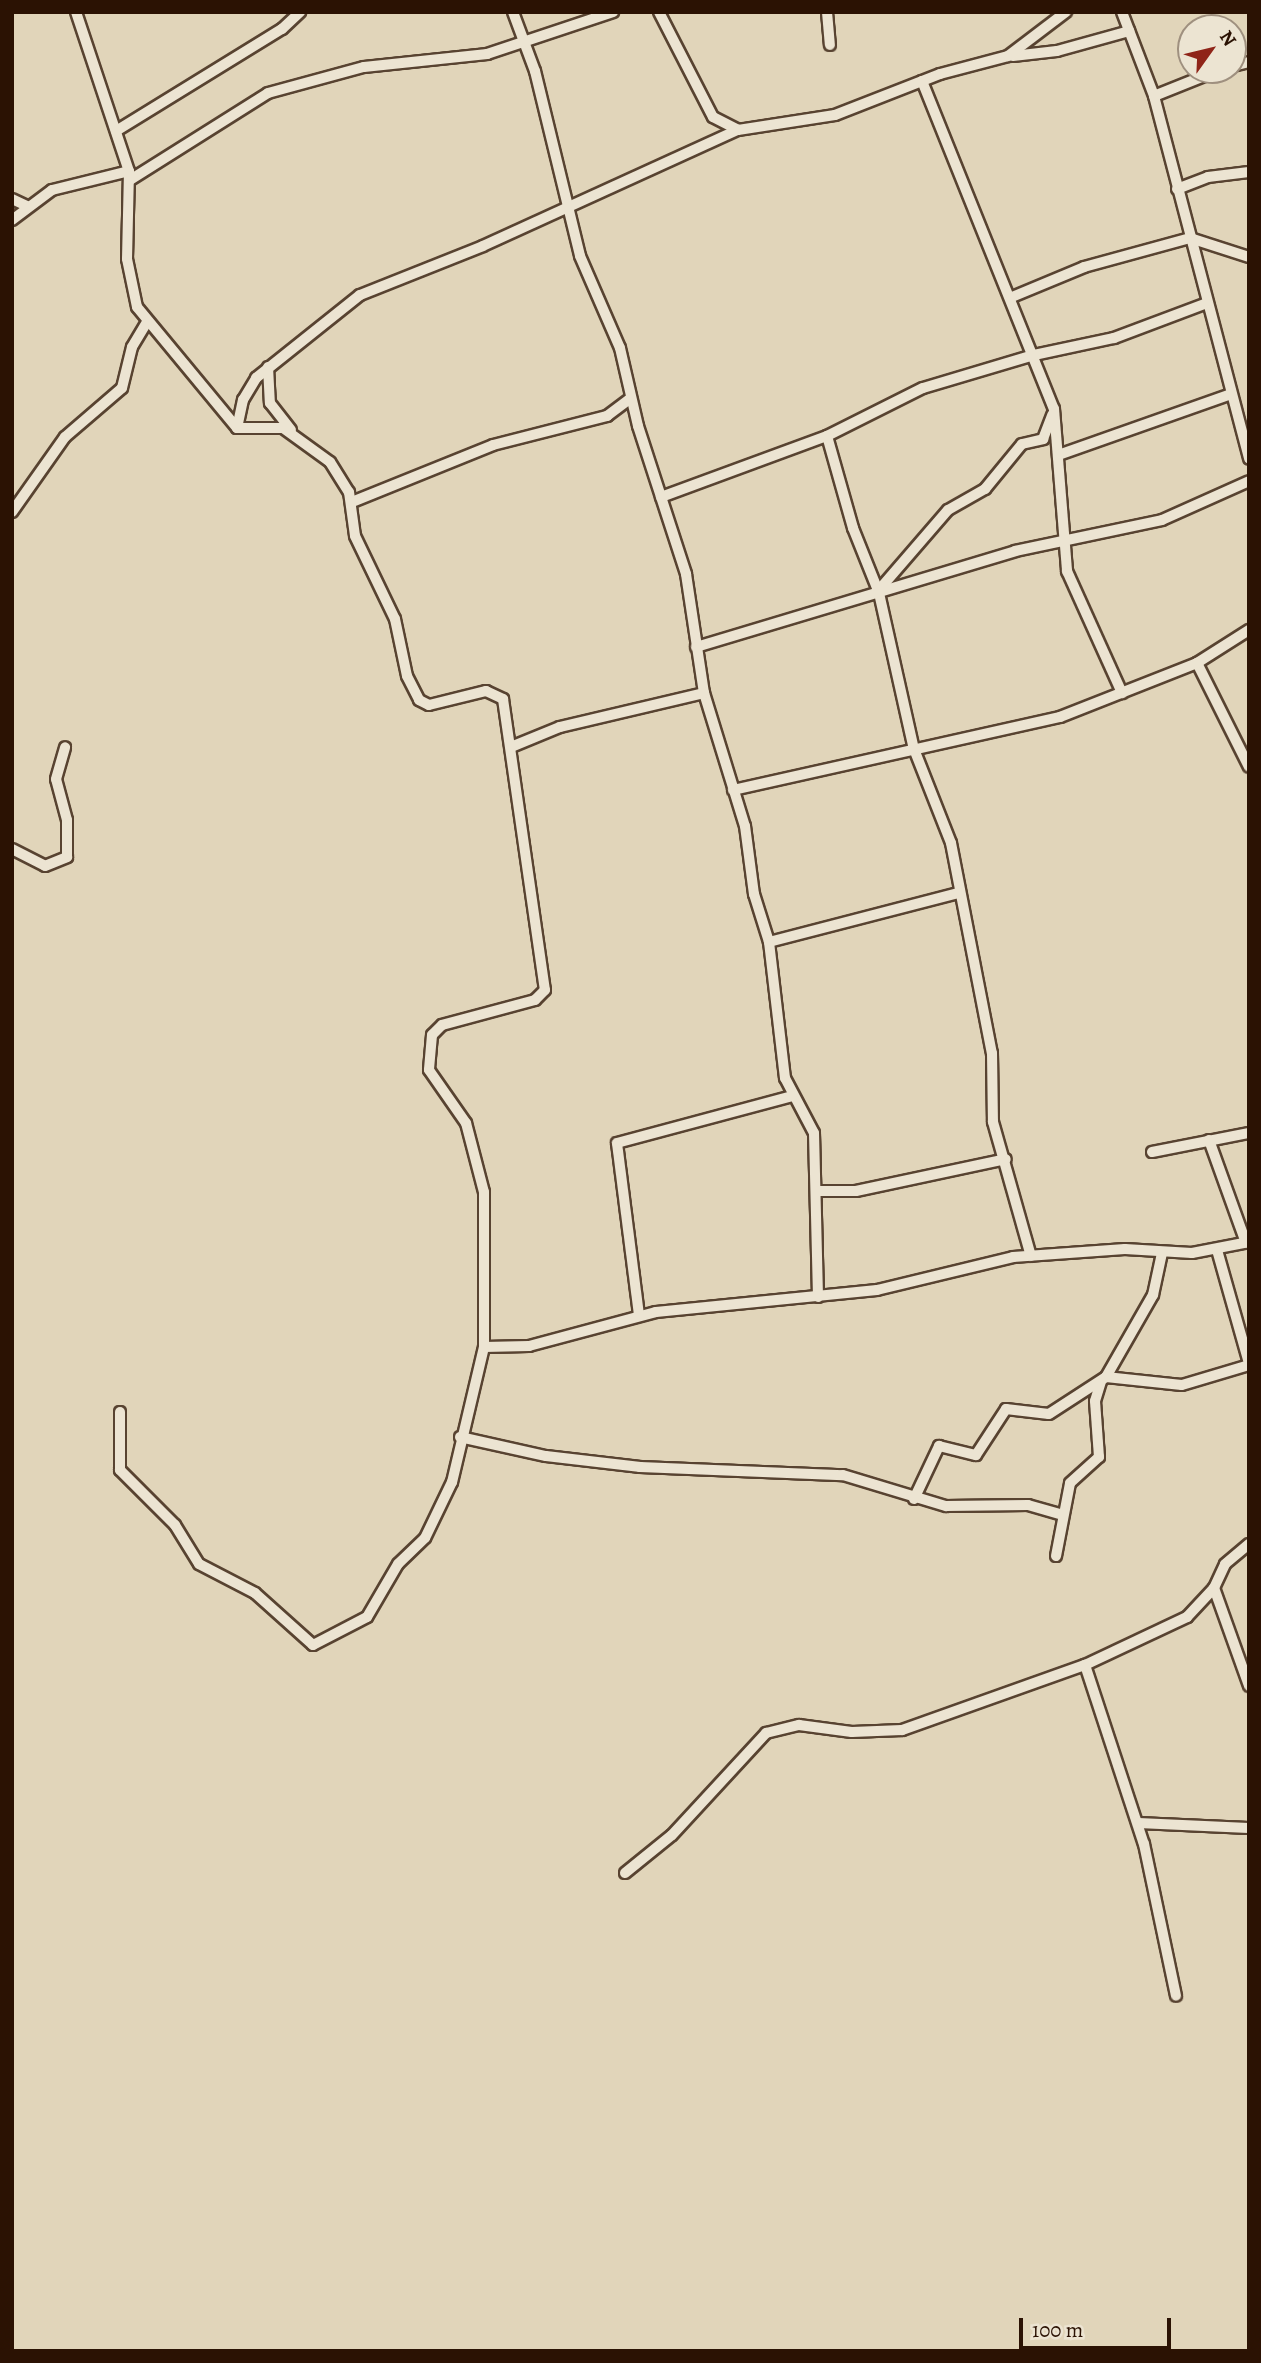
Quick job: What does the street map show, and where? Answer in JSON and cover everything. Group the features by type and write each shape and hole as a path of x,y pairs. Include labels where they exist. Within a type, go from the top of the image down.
{"street":[{"path":"76,12 130,175 127,259 131,288 147,322 237,428 293,432"},
{"path":"116,131 282,29 300,12"},
{"path":"513,12 524,42 570,208 580,256 620,348 631,398 686,575 704,693 733,790 769,942 781,1058 792,1096 813,1127 818,1191 818,1297"},
{"path":"12,220 27,206 52,190 130,175 268,93 364,67 487,54 613,12"},
{"path":"659,12 713,117 738,130"},
{"path":"827,12 830,45"},
{"path":"1008,56 1066,12"},
{"path":"1122,12 1153,96 1249,458"},
{"path":"237,428 248,388 268,368 360,295 570,208 738,130 835,115 922,81 1008,56 1058,51 1129,31"},
{"path":"922,81 1012,297 1054,409 1061,454 1061,539 1078,601 1122,693"},
{"path":"1153,96 1183,84"},
{"path":"1177,189 1208,177 1249,173"},
{"path":"12,200 27,206"},
{"path":"1012,297 1084,267 1190,238 1249,257"},
{"path":"661,497 827,436 923,388 1034,355 1114,338 1207,303"},
{"path":"12,512 65,437 122,388 132,347 147,322"},
{"path":"120,1412 117,1464 136,1490 175,1525 199,1564 255,1593 313,1644 332,1640 374,1610 439,1509 452,1482 460,1437 484,1347 484,1192 470,1134 432,1078 429,1061 437,1028 535,1000 545,990 505,705 495,692 429,705 414,693 395,619 355,536 352,502 330,463 293,432 270,403 268,368"},
{"path":"1061,454 1231,394"},
{"path":"352,502 493,445 607,416 631,398"},
{"path":"879,592 936,521 985,489 1022,444 1043,439 1054,409"},
{"path":"827,436 853,528 879,592 914,750 948,833 993,1062 993,1122 1006,1159 1031,1255"},
{"path":"696,647 1061,539 1171,517 1249,481"},
{"path":"733,790 1060,717 1197,663 1249,630"},
{"path":"1197,663 1249,767"},
{"path":"510,747 560,727 704,693"},
{"path":"1236,737 1249,733"},
{"path":"12,849 45,866 67,857 67,821 56,779 65,747"},
{"path":"769,942 959,893"},
{"path":"639,1315 617,1143 792,1096"},
{"path":"1152,1152 1249,1133"},
{"path":"484,1347 529,1346 639,1315 877,1290 1031,1255 1125,1249 1162,1253 1217,1250 1247,1242 1209,1139"},
{"path":"818,1191 856,1191 1006,1159"},
{"path":"914,1499 939,1446 976,1455 1006,1409 1049,1413 1104,1379 1182,1385 1249,1364 1217,1250"},
{"path":"1056,1556 1063,1515 1075,1475 1099,1457 1095,1401 1104,1379 1153,1295 1162,1253"},
{"path":"460,1437 546,1456 640,1467 843,1475 914,1499 971,1508 1028,1505 1063,1515"},
{"path":"625,1873 650,1856 766,1733 780,1725 852,1732 902,1730 1085,1665 1186,1617 1214,1588 1225,1564 1249,1544"},
{"path":"1214,1588 1249,1686"},
{"path":"1085,1665 1138,1823 1176,1996"},
{"path":"1138,1823 1249,1828"}]}
